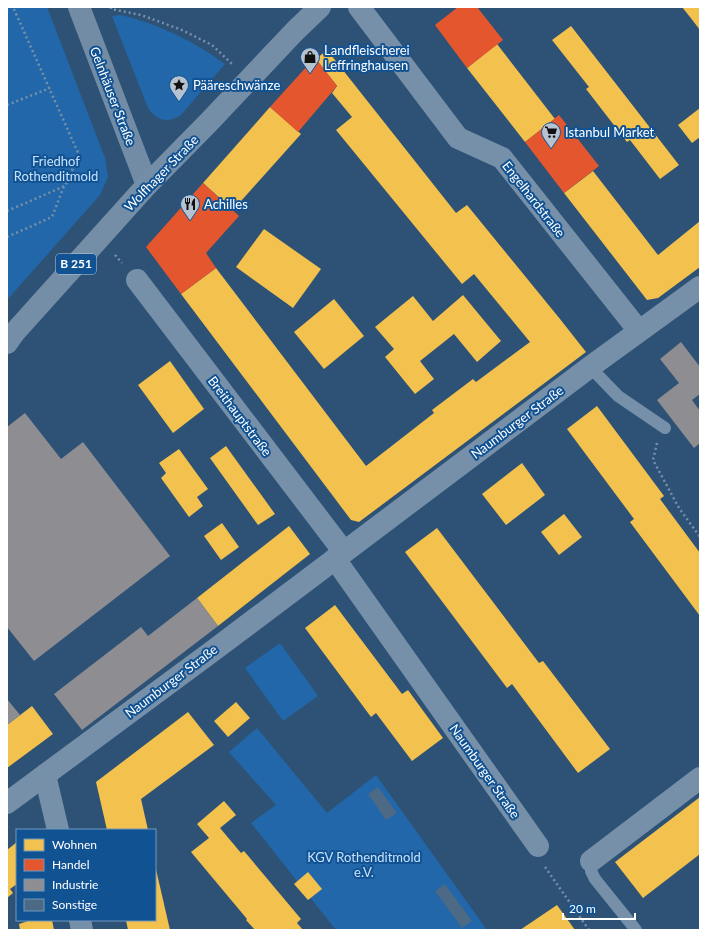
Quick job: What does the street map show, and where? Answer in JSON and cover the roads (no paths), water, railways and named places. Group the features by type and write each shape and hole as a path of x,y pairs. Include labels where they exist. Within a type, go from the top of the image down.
{"main road":[{"name":"Gelnhäuser Straße","path":"79,7 147,185"},
{"name":"Wolfhager Straße","path":"7,343 147,185 204,128 295,30 320,7"}],"street":[{"name":"Engelhardstraße","path":"359,7 458,138 502,158 639,331"},
{"name":"Breithauptstraße","path":"137,280 340,555"},
{"name":"Naumburger Straße","path":"7,803 590,367 639,331 699,292"},
{"name":"Naumburger Straße","path":"340,555 538,846"},
{"path":"45,775 58,829"},
{"path":"591,861 700,778"}],"lane":[{"path":"590,367 618,396 663,426"},
{"path":"591,861 595,879 636,930"}],"place":[{"name":"Landfleischerei Leffringhausen","path":"310,74"},
{"name":"Pääreschwänze","path":"179,102"},
{"name":"Istanbul Market","path":"551,149"},
{"name":"Achilles","path":"190,221"}],"park label":[{"name":"Friedhof Rothenditmold","path":"56,168"},
{"name":"KGV Rothenditmold e.V.","path":"364,864"}]}
